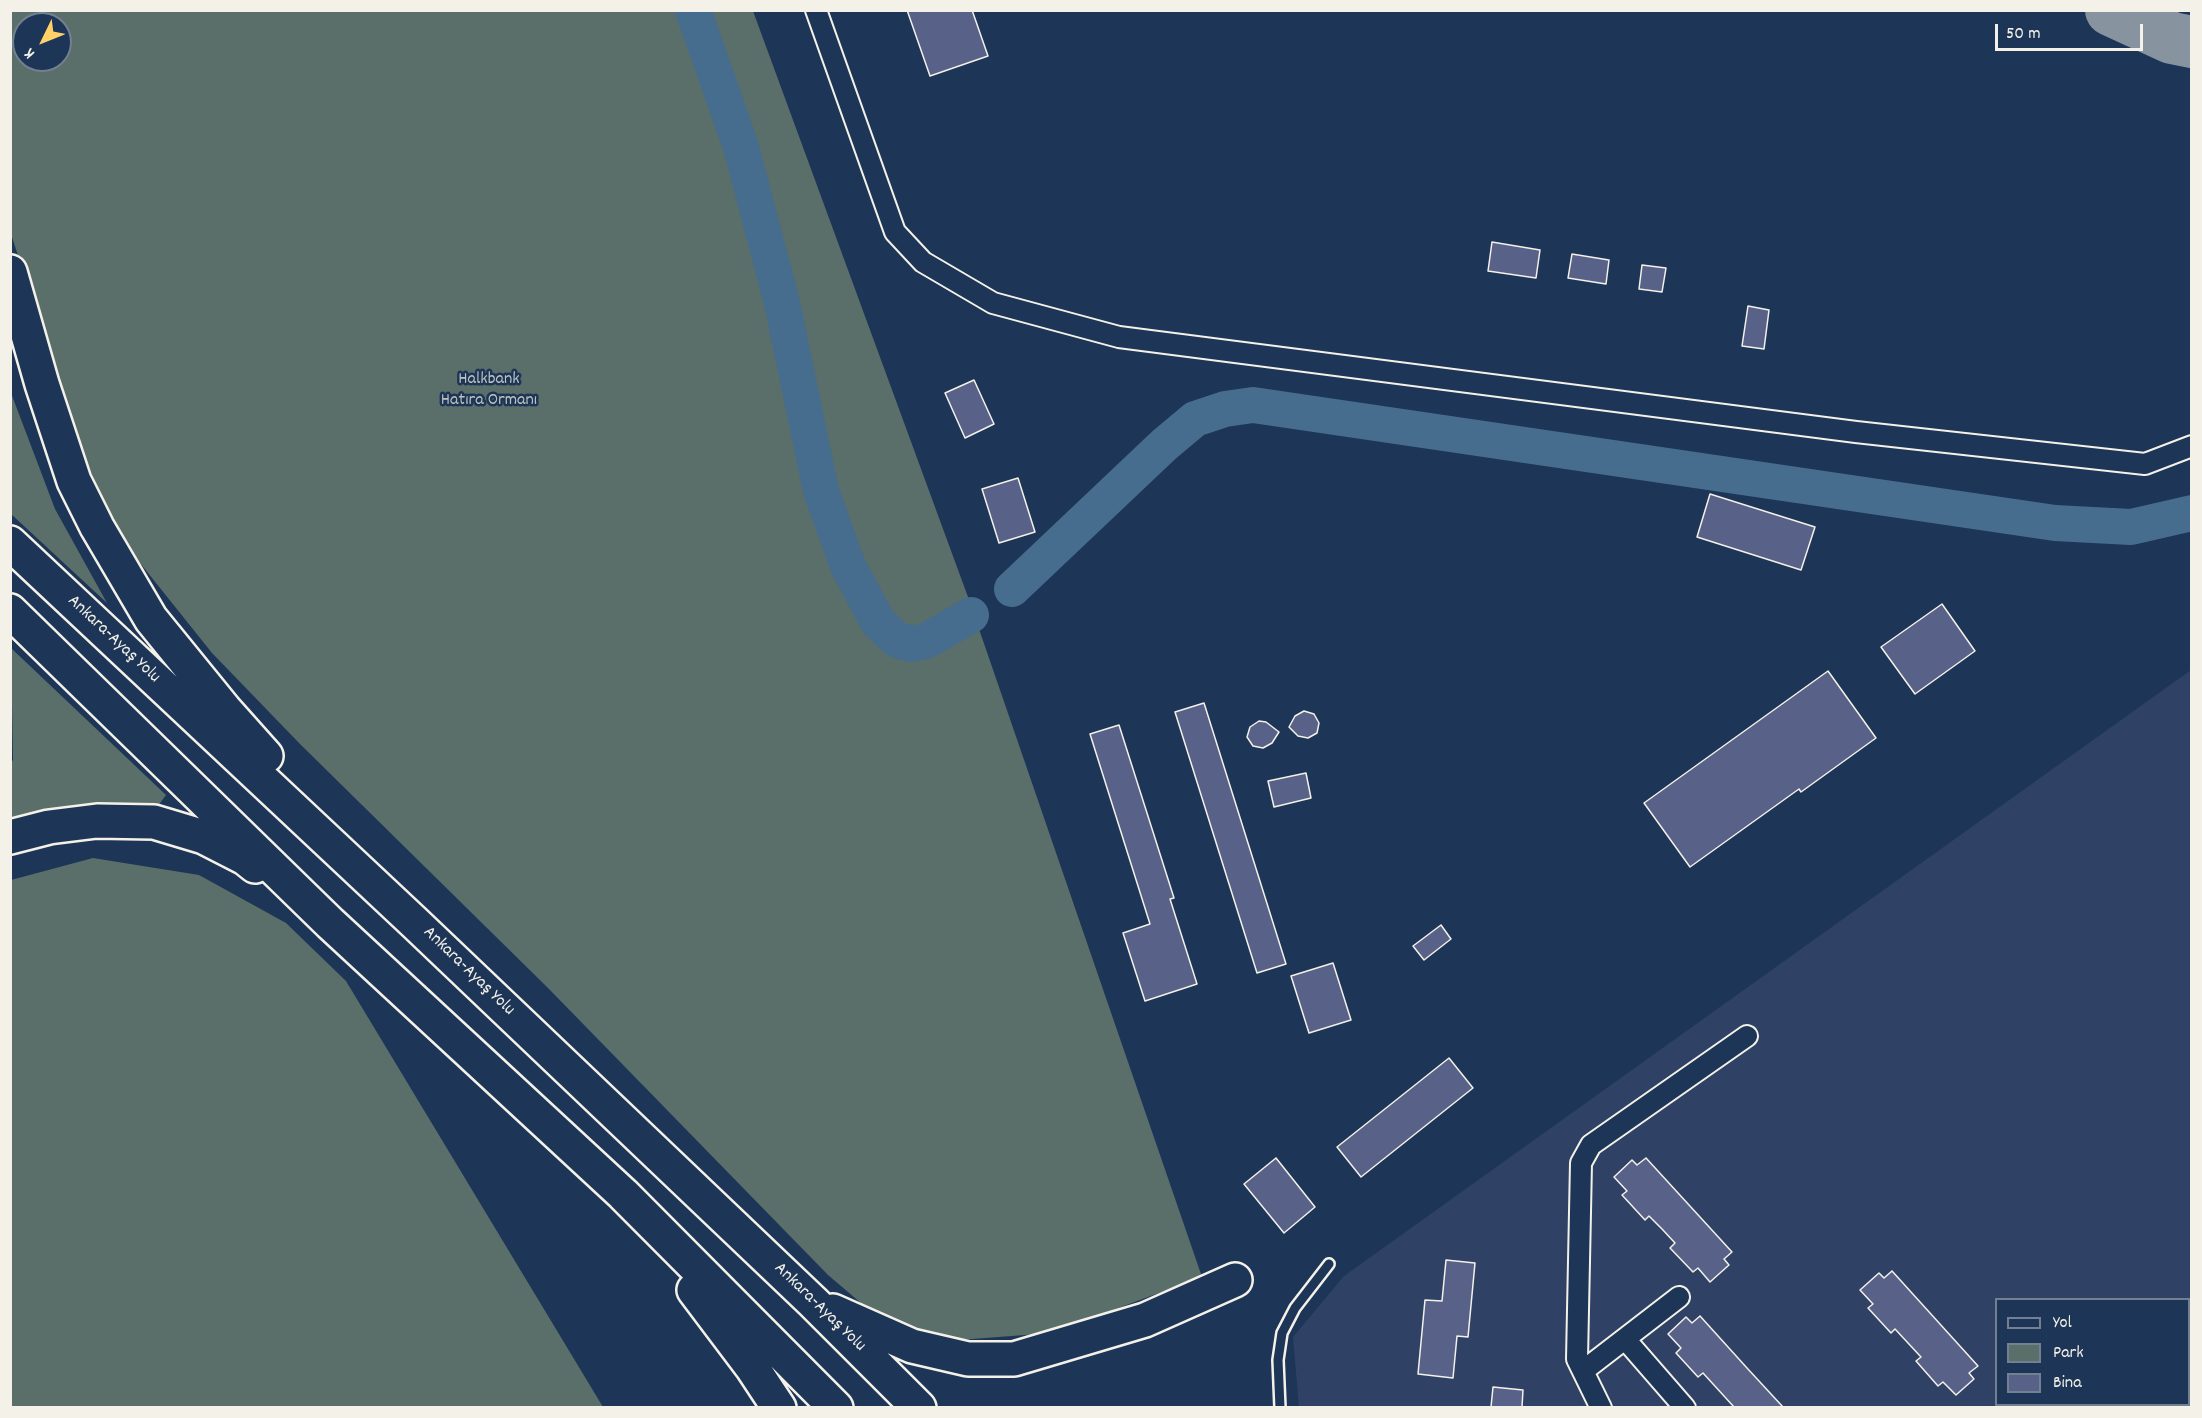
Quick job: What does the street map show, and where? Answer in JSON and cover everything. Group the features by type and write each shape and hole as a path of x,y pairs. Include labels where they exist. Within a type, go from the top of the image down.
{"highway":[{"path":"10,272 42,384 74,481 97,527 152,620 225,710 415,923"},
{"name":"Ankara-Ayaş Yolu","path":"10,543 415,923 813,1302 919,1407"},
{"path":"10,610 330,923 623,1194 836,1407"},
{"path":"10,837 49,827 97,820 154,822 204,837 245,858 330,923"},
{"path":"623,1194 752,1367 779,1407"},
{"path":"813,1302 912,1346 968,1359 1014,1359 1145,1320 1235,1280"}],"street":[{"path":"816,10 895,232 923,262 993,303 1119,337 1856,432 2145,465 2192,446"},
{"path":"1602,1407 1577,1359 1581,1163 1591,1145 1747,1036"},
{"path":"1583,1371 1679,1297"},
{"path":"1625,1339 1685,1407"}],"lane":[{"path":"1280,1405 1278,1360 1282,1333 1295,1308 1329,1264"}],"shaded area":[{"path":"2191,670 2191,1407 1299,1407 1293,1337 1344,1276"}],"green space":[{"name":"Halkbank Hatıra Ormanı","path":"10,11 753,11 968,597 1202,1277 1051,1333 946,1341 875,1315 828,1275 548,988 300,744 212,653 120,538 83,454 11,234"},
{"path":"11,393 55,509 107,603 11,514"},
{"path":"11,648 166,795 155,810 86,806 18,820 11,824 10,764 13,760"},
{"path":"93,858 199,875 286,923 346,981 603,1407 11,1407 11,880"}],"building":[{"path":"907,10 972,10 988,56 930,76"},
{"path":"1492,242 1540,250 1536,278 1488,271"},
{"path":"1572,254 1609,260 1606,284 1568,278"},
{"path":"1642,265 1666,268 1662,292 1639,289"},
{"path":"1748,306 1769,310 1764,349 1742,346"},
{"path":"974,380 994,424 965,438 945,393"},
{"path":"1018,478 1035,532 999,543 982,489"},
{"path":"1710,494 1815,527 1801,570 1697,537"},
{"path":"1942,604 1975,651 1915,694 1881,647"},
{"path":"1828,671 1876,738 1801,792 1799,789 1690,867 1644,803"},
{"path":"1204,703 1286,964 1257,973 1175,712"},
{"path":"1304,711 1314,714 1319,723 1317,733 1308,738 1298,736 1289,727 1295,716"},
{"path":"1259,721 1266,722 1279,732 1272,743 1263,748 1253,746 1247,737 1250,727"},
{"path":"1119,725 1174,898 1170,899 1197,984 1145,1001 1123,933 1150,924 1090,734"},
{"path":"1306,773 1311,798 1274,807 1268,781"},
{"path":"1441,925 1451,939 1424,960 1413,946"},
{"path":"1333,963 1351,1020 1309,1033 1291,976"},
{"path":"1449,1058 1473,1088 1361,1177 1337,1147"},
{"path":"1276,1158 1315,1207 1284,1233 1244,1184"},
{"path":"1646,1158 1732,1252 1724,1259 1729,1265 1710,1282 1698,1268 1693,1272 1670,1248 1675,1243 1649,1216 1645,1220 1622,1195 1627,1191 1614,1177 1632,1160 1637,1165"},
{"path":"1446,1260 1475,1263 1468,1337 1457,1336 1453,1378 1418,1374 1425,1300 1442,1301"},
{"path":"1892,1271 1978,1366 1969,1373 1974,1379 1956,1395 1943,1382 1938,1386 1916,1361 1921,1357 1895,1329 1891,1333 1868,1308 1873,1304 1860,1290 1879,1273 1884,1278"},
{"path":"1700,1316 1783,1407 1734,1407 1703,1373 1698,1377 1676,1353 1681,1348 1668,1334 1686,1317 1692,1323"},
{"path":"1493,1387 1523,1390 1522,1407 1491,1407"}],"waterway":[{"path":"693,10 741,147 782,303 821,491 848,566 878,622 897,640 912,644 926,641 971,615"},
{"path":"1012,589 1164,445 1195,419 1225,409 1253,405 2055,523 2131,527 2192,513"}],"taxiway":[{"path":"2111,10 2172,38 2192,42"}]}
